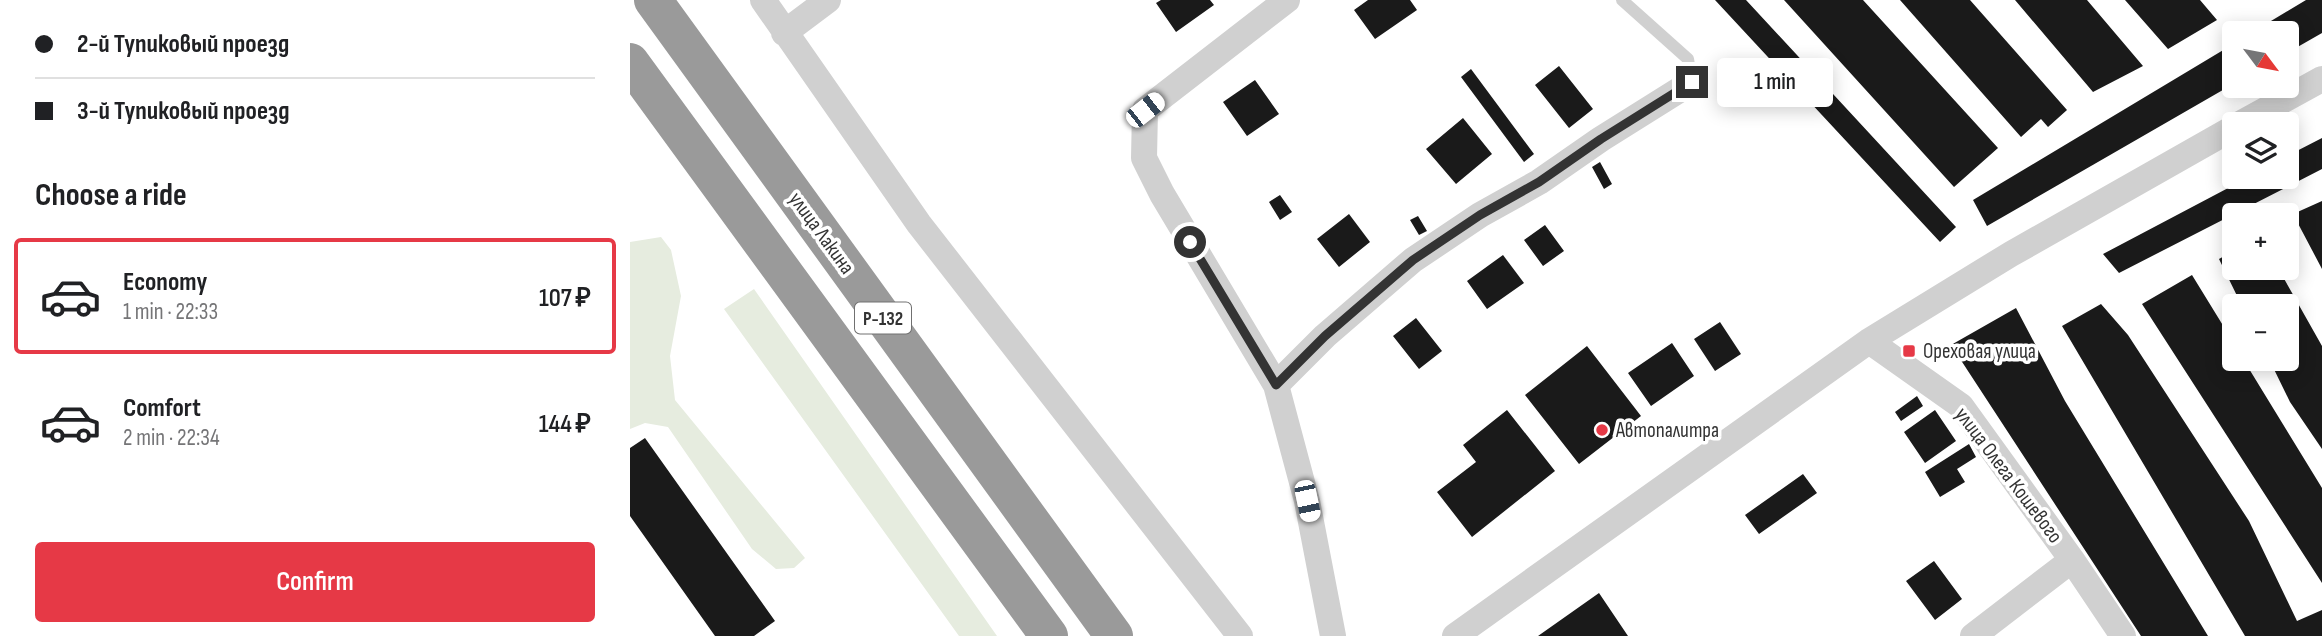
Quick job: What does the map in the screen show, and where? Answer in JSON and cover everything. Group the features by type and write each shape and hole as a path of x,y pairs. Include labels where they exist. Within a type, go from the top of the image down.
{"highway":[{"name":"улица Лакина","path":"653,0 1114,636"},
{"name":"Р-132","path":"630,62 1049,636"}],"street":[{"path":"763,0 919,224 1240,636"},
{"path":"784,33 828,0"},
{"path":"1287,0 1145,110 1144,158 1276,385 1307,501 1333,636"},
{"path":"2262,112 2322,79"},
{"path":"1276,385 1325,336 1413,260 1692,82"},
{"path":"1455,636 1869,341 2011,254 2222,134"},
{"name":"улица Олега Кошевого","path":"1869,341 1961,406 2123,636"},
{"path":"1973,636 2072,560"}],"lane":[{"path":"1622,0 1688,59 1692,82"}],"shaded area":[{"path":"661,237 671,250 681,296 670,356 675,400 805,558 794,568 776,569 752,549 668,427 645,423 630,429 630,242"},
{"path":"754,289 997,636 959,636 724,309"}],"building":[{"path":"1161,0 1210,0 1214,5 1176,32 1156,3"},
{"path":"1368,0 1410,0 1417,10 1375,39 1354,10"},
{"path":"1715,0 1746,0 1956,227 1940,242"},
{"path":"1784,0 1863,0 1998,148 1954,187"},
{"path":"1900,0 1970,0 2067,110 2048,127 2041,119 2021,137"},
{"path":"2015,0 2087,0 2143,66 2093,92"},
{"path":"2125,0 2200,0 2217,20 2168,49"},
{"path":"2306,0 2322,0 2322,33 2300,46 2300,21 2271,21"},
{"path":"2222,51 2222,90 1987,226 1973,200"},
{"path":"1559,66 1593,109 1569,128 1535,85"},
{"path":"1471,69 1534,154 1524,162 1461,77"},
{"path":"1255,80 1279,114 1247,136 1223,102"},
{"path":"1463,118 1492,154 1456,184 1426,149"},
{"path":"2322,138 2322,169 2299,181 2299,150"},
{"path":"1600,162 1612,184 1604,189 1592,167"},
{"path":"2226,189 2283,189 2256,203 2222,203 2222,220 2119,273 2103,254"},
{"path":"1280,195 1292,212 1280,220 1269,202"},
{"path":"2322,201 2322,269 2299,225 2299,211"},
{"path":"1349,214 1370,242 1339,267 1317,239"},
{"path":"1418,216 1427,231 1419,235 1410,220"},
{"path":"1545,225 1564,251 1543,266 1524,240"},
{"path":"1503,255 1524,283 1487,309 1467,281"},
{"path":"2192,275 2222,324 2222,371 2250,371 2322,488 2322,583 2142,304"},
{"path":"2229,280 2285,280 2293,294 2236,294"},
{"path":"2101,304 2128,335 2249,521 2297,621 2322,610 2322,636 2245,636 2062,326"},
{"path":"2299,305 2322,346 2322,449 2290,402 2275,371 2299,371"},
{"path":"2016,308 2065,401 2208,636 2141,636 1951,345"},
{"path":"1416,318 1442,351 1419,369 1393,336"},
{"path":"1720,322 1741,354 1715,371 1694,339"},
{"path":"1672,343 1694,376 1651,406 1628,373"},
{"path":"1587,346 1641,416 1579,464 1525,395"},
{"path":"1917,396 1923,406 1901,421 1895,412"},
{"path":"1507,410 1555,471 1472,537 1437,492 1476,462 1463,445"},
{"path":"1935,410 1956,441 1925,463 1904,432"},
{"path":"645,438 775,621 754,636 715,636 630,516 630,448"},
{"path":"1969,444 1976,457 1957,469 1965,482 1940,497 1925,472"},
{"path":"1803,474 1817,493 1759,534 1745,515"},
{"path":"1934,561 1962,599 1935,620 1906,581"},
{"path":"1599,593 1628,636 1538,636"}],"place":[{"name":"Ореховая улица","path":"1909,351"},
{"name":"Автопалитра","path":"1602,430"}],"route":[{"path":"1190,242 1276,385 1325,336 1413,260 1692,82"}]}
